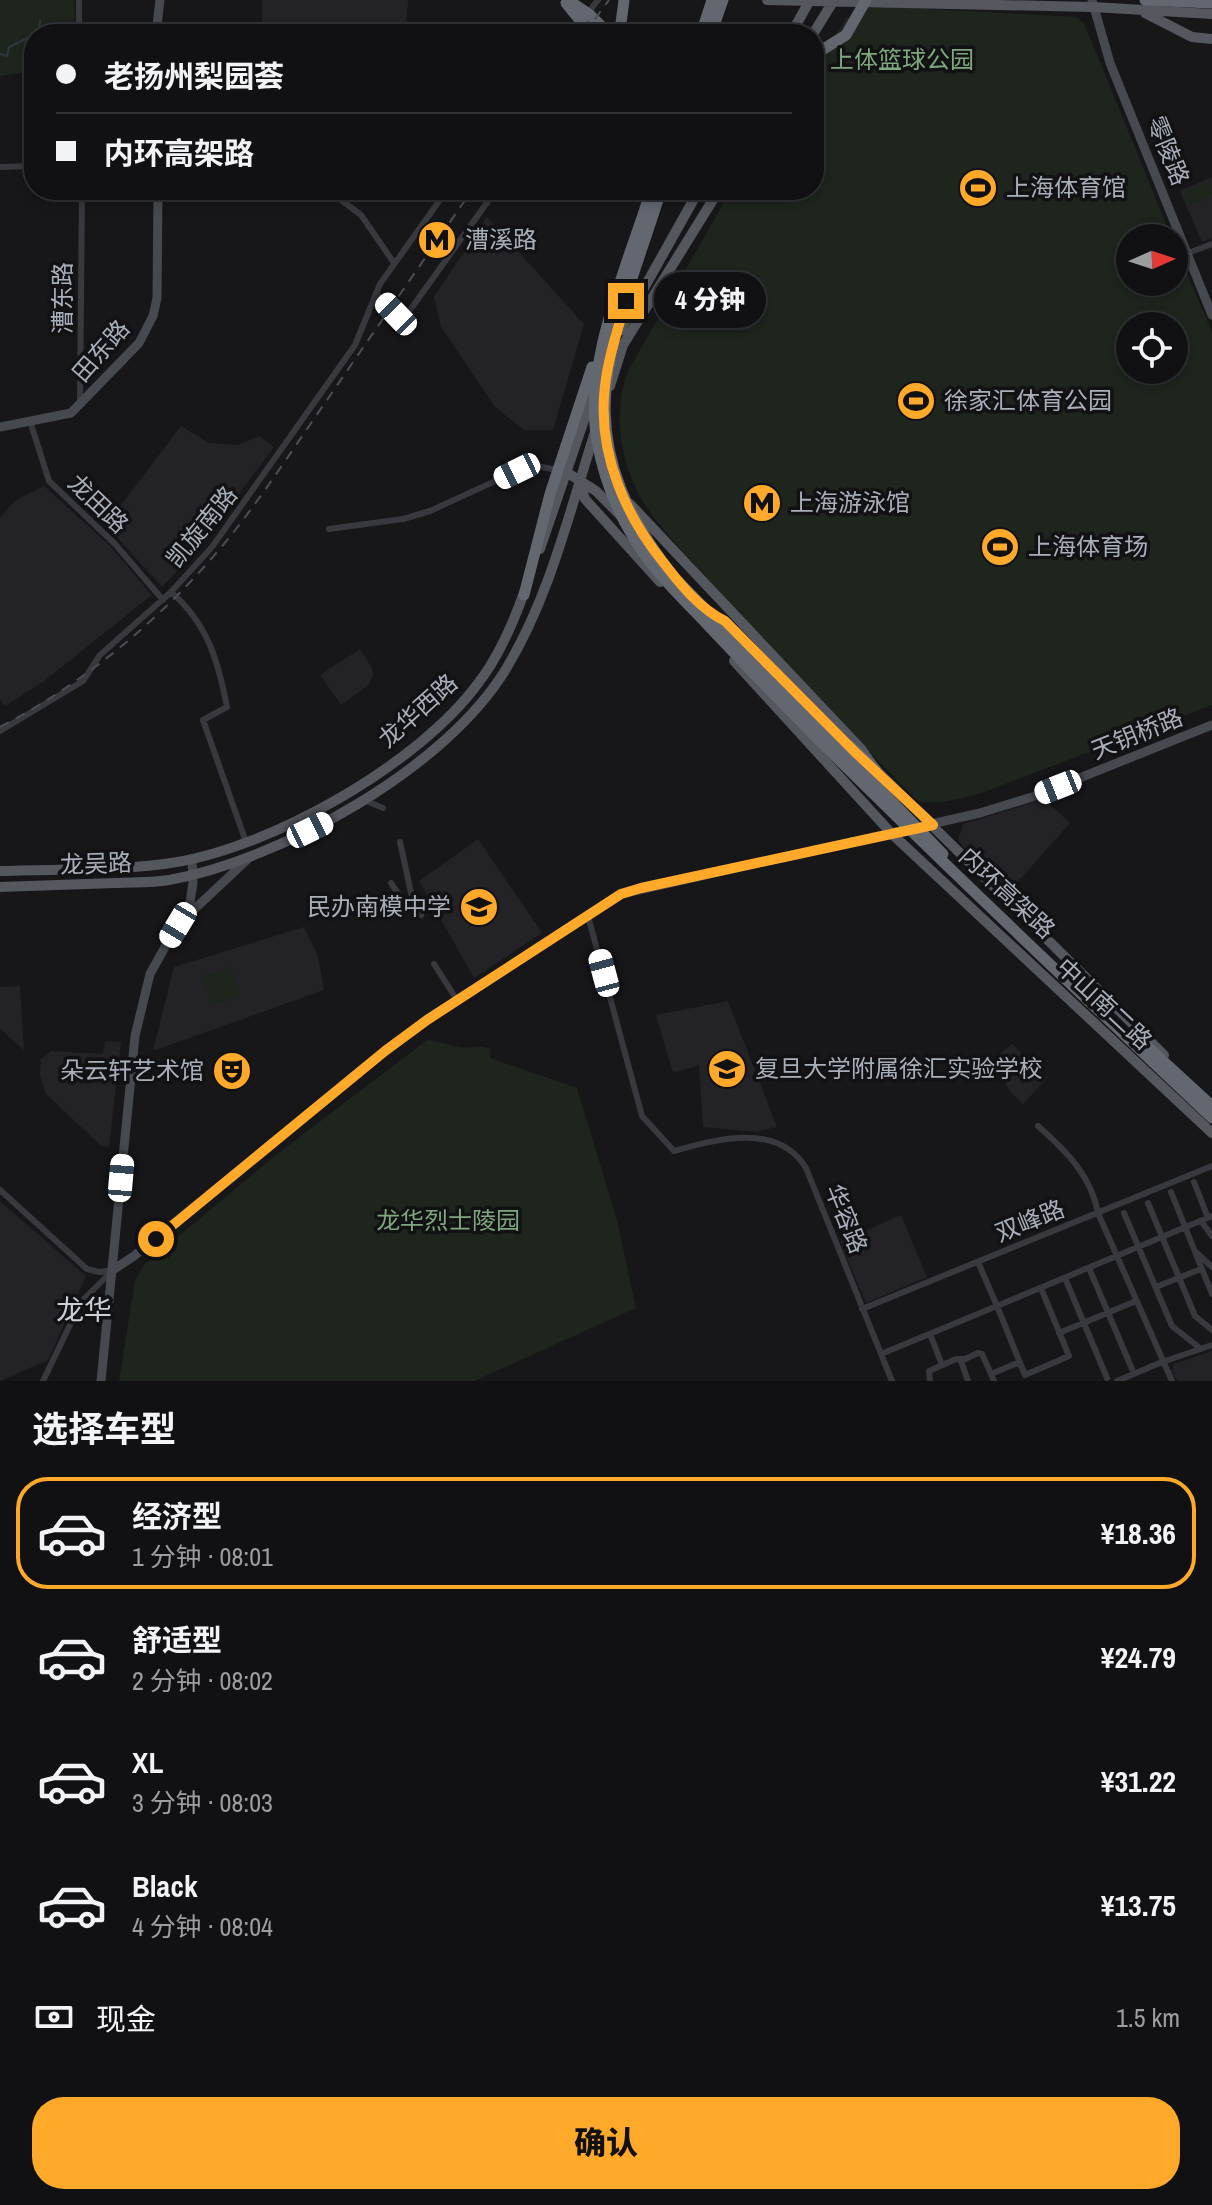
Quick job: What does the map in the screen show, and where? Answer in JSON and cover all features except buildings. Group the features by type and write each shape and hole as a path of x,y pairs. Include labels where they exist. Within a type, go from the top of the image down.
{"highway":[{"path":"565,0 583,24"},
{"path":"565,0 589,14 599,24"},
{"path":"622,24 620,15 624,0"},
{"path":"704,24 712,0"},
{"path":"715,24 723,0"},
{"path":"824,49 846,35 866,0"},
{"path":"1142,5 1212,3"},
{"path":"638,231 643,200"},
{"name":"内环高架路","path":"648,200 608,326 594,391 597,440 615,499 633,538 668,583 770,691 926,847 1212,1118"},
{"name":"内环高架路","path":"658,200 611,351 604,396 605,437 623,497 642,535 674,577 945,856 1212,1103"},
{"path":"524,595 550,494 608,326"},
{"path":"711,614 725,621 876,770"}],"main road":[{"path":"767,0 1092,3 1142,5 1212,14"},
{"path":"796,24 809,1"},
{"path":"819,24 833,2"},
{"path":"1142,5 1192,37 1212,39"},
{"path":"566,472 607,360 633,304 693,200"},
{"path":"579,482 623,345 713,200"},
{"name":"中山南二路","path":"586,461 725,603 861,749 876,770 1212,1103"},
{"name":"中山南二路","path":"566,472 596,491 855,758 876,770"},
{"name":"龙华西路","path":"192,859 286,826 376,776 448,716 479,683 494,660 524,595 566,472"},
{"name":"中山南二路","path":"579,482 585,499 604,522 892,834 1212,1133"},
{"name":"龙华西路","path":"194,874 250,857 304,833 364,800 428,753 467,718 492,692 524,636 546,588 579,482"},
{"name":"龙吴路","path":"0,871 163,865 192,859"},
{"name":"龙吴路","path":"0,887 166,881 194,874"}],"street":[{"path":"79,0 79,24"},
{"path":"157,24 160,0"},
{"path":"580,24 598,0"},
{"name":"零陵路","path":"1092,3 1110,63 1176,224"},
{"path":"0,167 24,166"},
{"name":"漕东路","path":"80,407 82,200"},
{"name":"田东路","path":"0,427 71,413 131,352 147,330 153,316 159,281 158,200"},
{"path":"341,200 361,215 394,263"},
{"name":"凯旋南路","path":"0,731 83,681 104,650 171,592 231,523 355,345 376,293 440,200"},
{"path":"376,293 396,314 402,316 408,313 489,200"},
{"path":"1188,253 1212,244"},
{"name":"零陵路","path":"1188,253 1212,315"},
{"name":"龙田路","path":"30,421 49,481 115,544 163,600"},
{"path":"329,529 403,519 430,511 517,471 537,466 566,472"},
{"path":"171,592 194,615 216,658 227,707 203,720 246,842"},
{"name":"天钥桥路","path":"113,1270 208,1197 385,1051 457,1000 621,894 933,825 1032,797 1212,725"},
{"path":"364,800 383,808"},
{"path":"400,842 413,902"},
{"path":"178,925 250,857"},
{"path":"101,1381 135,1036 150,974 190,902 194,874 192,859"},
{"path":"391,883 405,904 421,915"},
{"name":"华容路","path":"588,916 642,1116 674,1151 712,1141 760,1139 775,1141 797,1154 806,1168 892,1381"},
{"path":"434,964 457,1000"},
{"path":"1038,1126 1076,1164 1095,1196 1098,1213 1172,1381"},
{"path":"1210,1166 1212,1177"},
{"name":"双峰路","path":"862,1309 1210,1166"},
{"path":"1194,1182 1212,1236"},
{"path":"0,1190 87,1269 99,1272 113,1270"},
{"path":"1171,1192 1201,1269 1210,1280 1212,1294"},
{"path":"1148,1203 1195,1316 1212,1330"},
{"path":"1124,1213 1172,1326 1201,1349"},
{"path":"881,1354 1207,1219"},
{"path":"1194,1250 1212,1267"},
{"path":"978,1262 1025,1379 1069,1356 1041,1288"},
{"path":"1089,1268 1132,1369"},
{"path":"1156,1287 1201,1269"},
{"path":"43,1381 81,1302 113,1270"},
{"path":"1065,1278 1107,1378"},
{"path":"1059,1333 1136,1301"},
{"path":"930,1334 942,1365"},
{"path":"1117,1381 1212,1345"},
{"path":"930,1381 929,1371 981,1352 992,1378 1020,1362"},
{"path":"962,1359 968,1381"}],"shaded area":[{"path":"262,0 408,0 406,24 262,24"},
{"path":"1212,177 1212,238 1202,242 1180,191"},
{"path":"487,217 584,324 553,430 524,430 495,407 441,327 434,297"},
{"path":"181,426 209,443 237,445 260,436 274,447 197,550 162,587 106,525"},
{"path":"44,486 109,545 152,595 43,682 5,706 0,699 0,518 14,501"},
{"path":"360,649 372,668 373,676 369,685 341,705 320,675"},
{"path":"1044,799 1070,823 1008,893 968,854 958,839 963,824"},
{"name":"民办南模中学","path":"478,839 542,933 474,978 419,881"},
{"path":"304,927 318,956 324,990 153,1051 174,967"},
{"path":"20,986 24,1050 0,1029 0,987"},
{"name":"复旦大学附属徐汇实验学校","path":"728,1001 777,1127 756,1132 703,1127 699,1065 673,1073 656,1015"},
{"path":"105,1041 121,1042 109,1147 100,1145 46,1094 40,1076 41,1059 51,1051 103,1054"},
{"path":"1012,1044 1047,1078 1023,1104 1010,1091 992,1060"},
{"path":"0,1201 86,1276 48,1360 0,1381"},
{"path":"901,1215 927,1277 866,1303 840,1242"},
{"path":"1212,1351 1212,1381 1178,1381 1171,1371 1174,1364"}],"green space":[{"path":"0,0 74,0 75,24 24,24 24,72 0,76"},
{"name":"徐家汇体育公园","path":"875,6 1077,17 1084,23 1166,224 1116,224 1116,296 1188,296 1188,276 1212,332 1212,705 979,794 944,802 919,802 791,671 676,544 639,495 627,465 620,434 623,386 628,371 725,200 824,200 824,51 847,18 857,11"},
{"path":"1210,181 1212,196 1190,205 1185,192"},
{"path":"231,967 241,996 212,1005 202,977"},
{"name":"龙华烈士陵园","path":"427,1040 459,1047 491,1049 490,1058 577,1088 617,1220 636,1308 474,1381 119,1381 135,1280 144,1265 276,1155"}],"waterway":[{"path":"0,54 7,56 9,47 24,40"}],"railway":[{"path":"591,24 609,0"},
{"path":"0,727 98,665 157,615 211,559 271,482 465,200"}],"place":[{"name":"上海体育馆","path":"978,188"},
{"name":"漕溪路","path":"437,240"},
{"name":"徐家汇体育公园","path":"916,401"},
{"name":"上海游泳馆","path":"762,503"},
{"name":"上海体育场","path":"1000,547"},
{"name":"民办南模中学","path":"479,907"},
{"name":"复旦大学附属徐汇实验学校","path":"727,1069"},
{"name":"朵云轩艺术馆","path":"232,1071"}],"district":[{"name":"龙华","path":"84,1310"}],"route":[{"path":"156,1239 385,1051 472,990 621,894 933,825 855,752 725,621 711,614 674,577 642,535 615,476 605,437 607,374 626,301"}],"park label":[{"name":"上体篮球公园","path":"902,60"}]}
